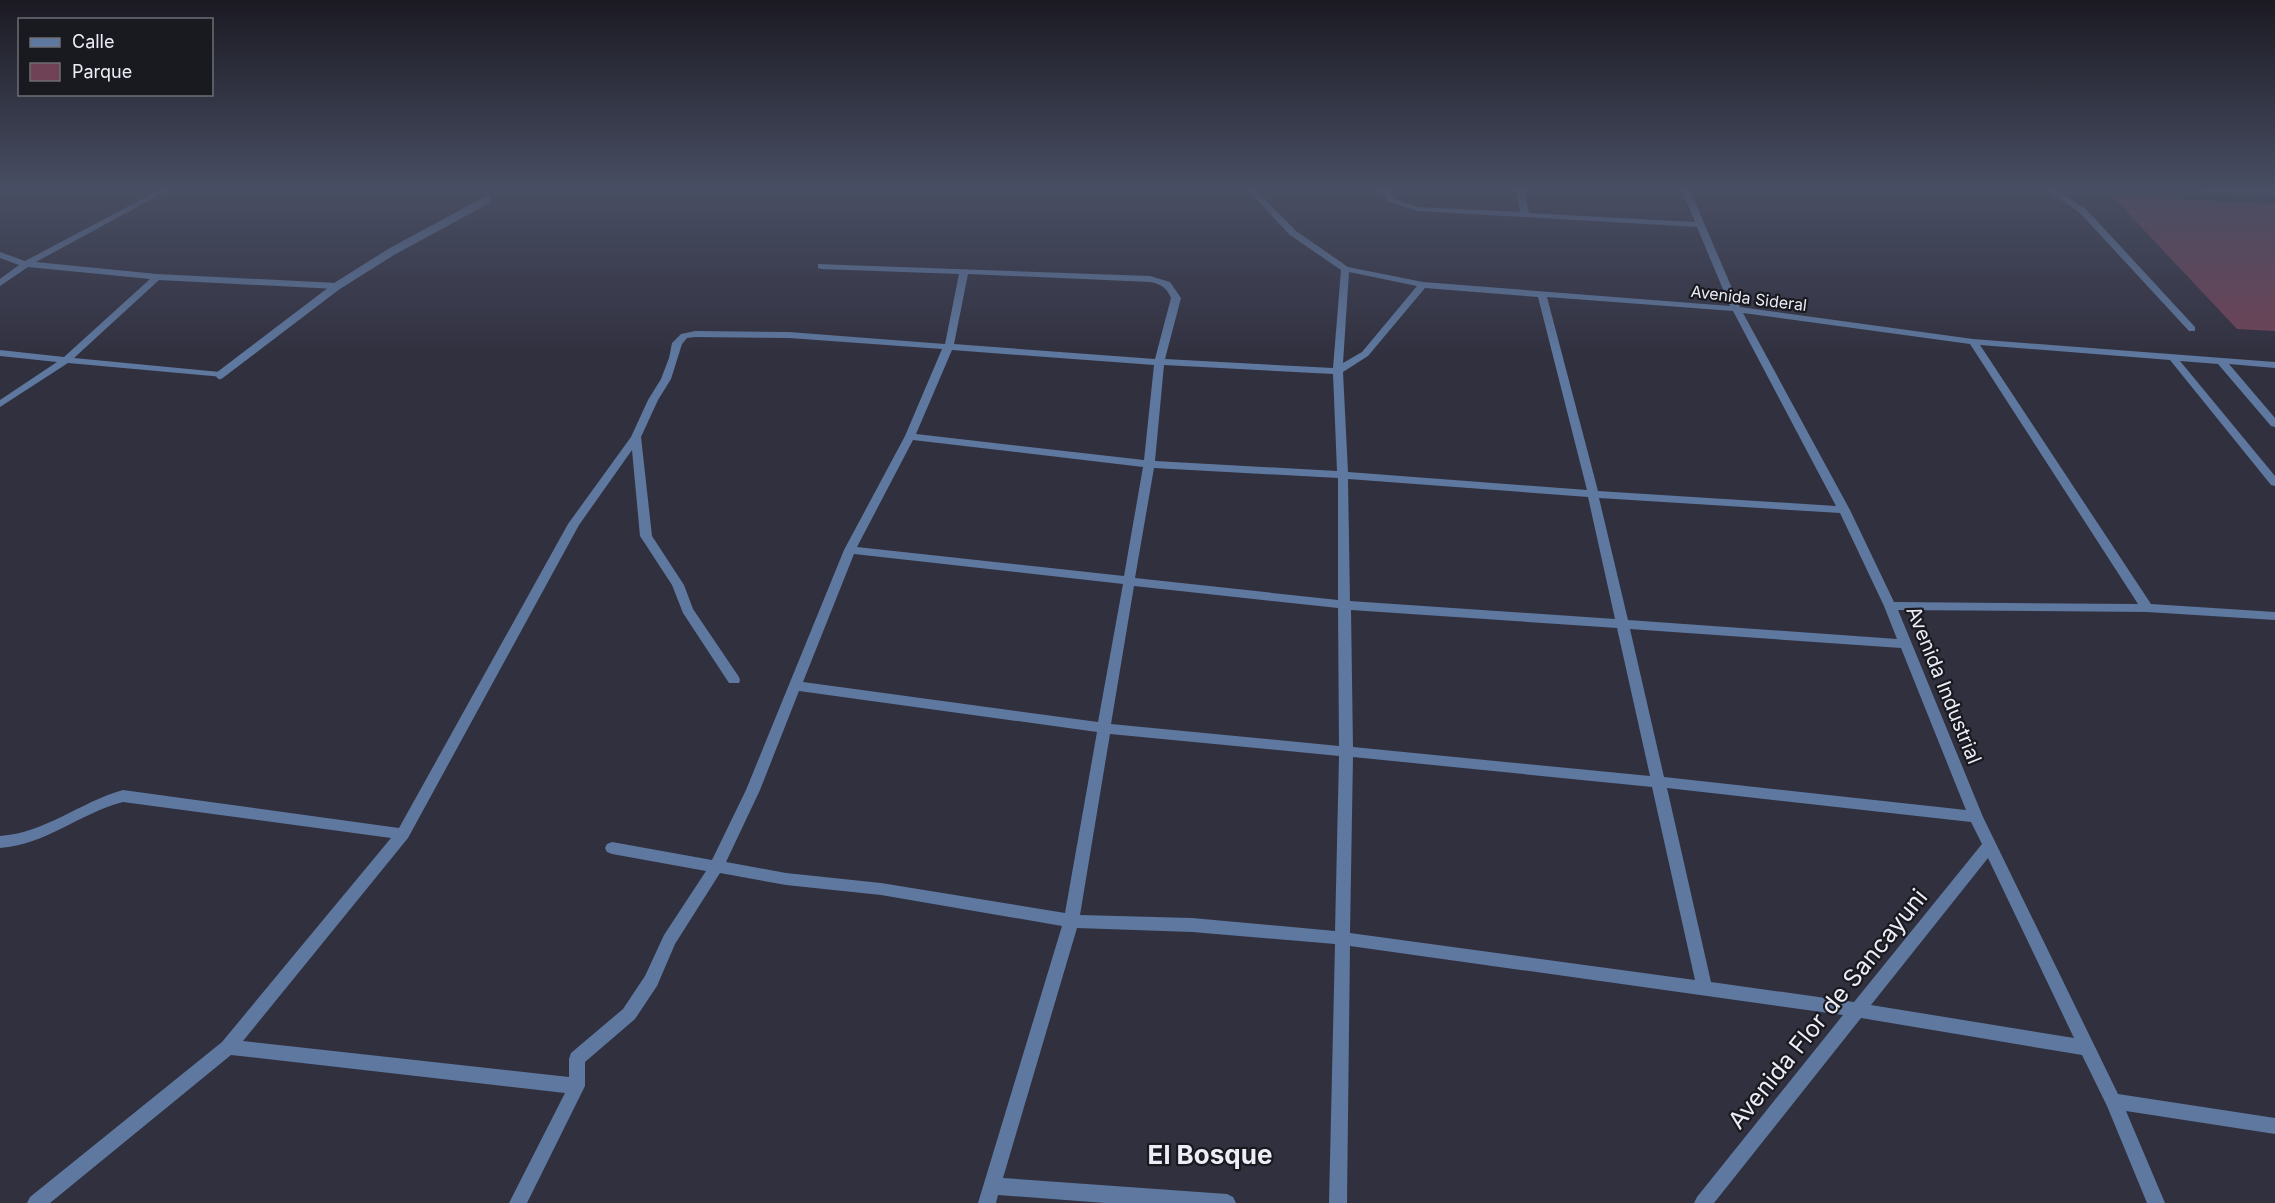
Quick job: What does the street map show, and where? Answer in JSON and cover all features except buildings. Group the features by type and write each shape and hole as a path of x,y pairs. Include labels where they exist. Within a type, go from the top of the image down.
{"street":[{"path":"0,283 26,264 63,244"},
{"name":"Avenida Sideral","path":"1309,244 1345,269 1423,285 1736,309 1973,342 2275,365"},
{"name":"Avenida Industrial","path":"1708,244 1736,309 1844,510 1890,606 1977,817 2113,1101 2156,1203"},
{"path":"2114,244 2192,329"},
{"path":"0,255 26,264 157,277 337,286"},
{"path":"821,266 1150,279 1164,282 1173,288 1176,298 1159,362 1149,464 1071,921 990,1194 1227,1203"},
{"path":"1338,1203 1346,751 1343,475 1338,371 1345,269"},
{"path":"518,1203 577,1086 577,1059 629,1014 651,981 669,940 716,867 753,790 850,550 910,436 949,345 964,272"},
{"path":"0,404 66,360 157,277"},
{"path":"36,1203 228,1047 403,834 574,524 636,437 653,400 666,379 677,342 684,336 695,334 789,335 1159,362 1338,371 1365,354 1423,285"},
{"path":"1542,294 1593,494 1705,989"},
{"path":"1973,342 2147,608"},
{"path":"0,353 220,375"},
{"path":"2174,359 2275,483"},
{"path":"2222,362 2275,424"},
{"path":"910,436 1149,464 1343,475 1844,510"},
{"path":"636,437 646,536 678,585 687,610 734,680"},
{"path":"850,550 1345,605 1906,644"},
{"path":"1890,606 2147,608 2275,616"},
{"path":"794,686 1104,728 1658,782 1977,817"},
{"path":"0,842 12,843 48,830 107,799 123,796 403,834"},
{"name":"Avenida Flor de Sancayuni","path":"1703,1203 1990,845"},
{"path":"612,848 786,879 881,889 1071,921 1192,925 1341,938 1857,1010 2087,1048"},
{"path":"228,1047 577,1086"},
{"path":"2113,1101 2275,1126"}],"lane":[{"path":"220,375 337,286 406,244"}],"green space":[{"path":"2157,244 2275,244 2275,331 2237,329"}],"district":[{"name":"El Bosque","path":"1210,1155"}]}
